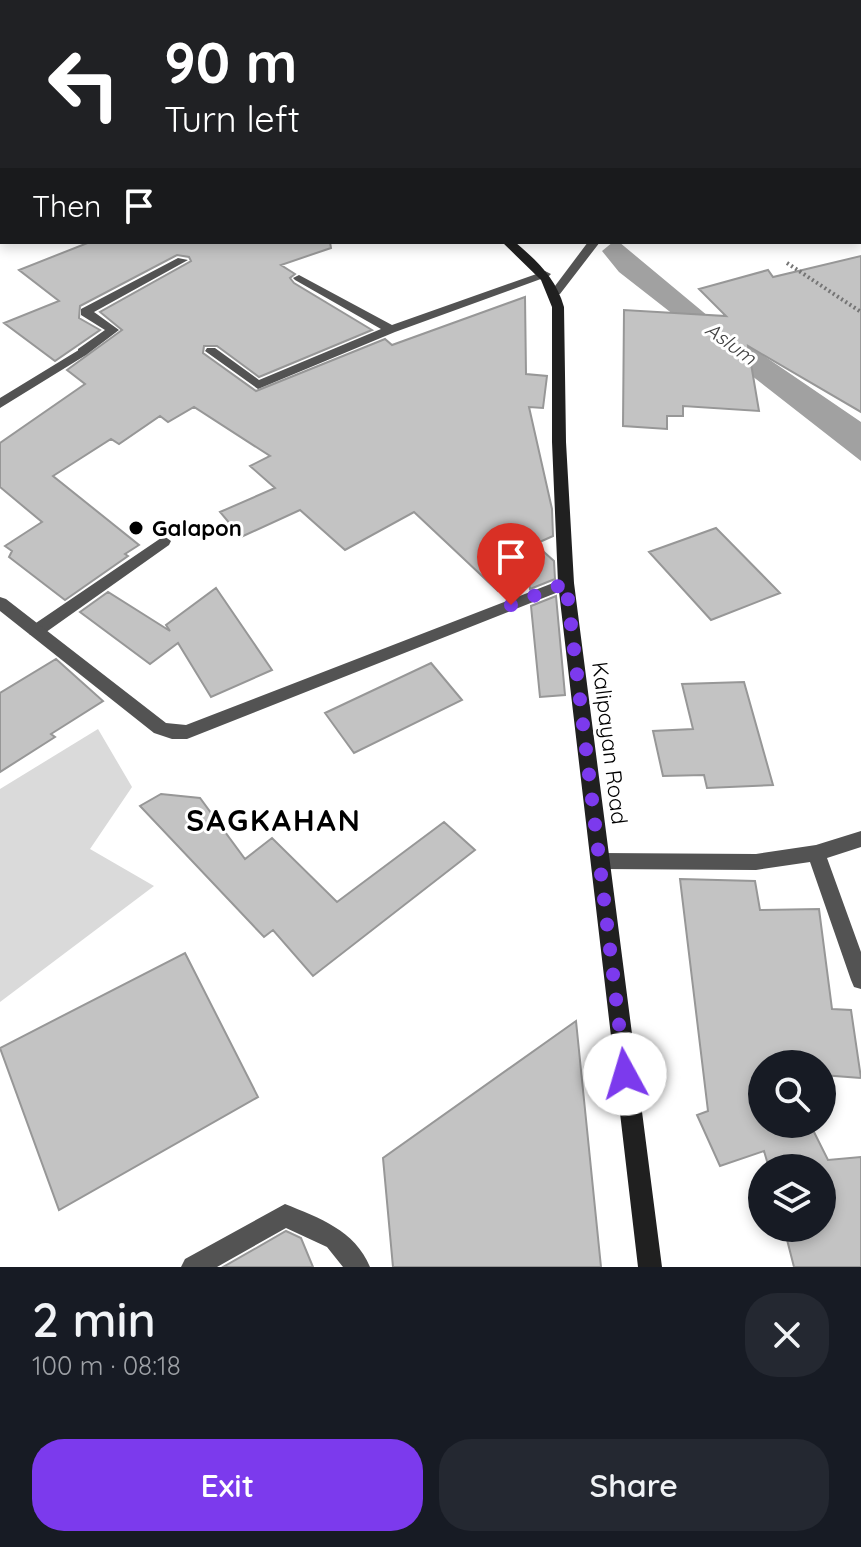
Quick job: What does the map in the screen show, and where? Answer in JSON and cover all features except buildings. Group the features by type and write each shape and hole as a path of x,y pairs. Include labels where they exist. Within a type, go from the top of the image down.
{"street":[{"name":"Kalipayan Road","path":"510,244 545,274 556,292 566,583 635,1165 650,1267"},
{"path":"556,292 590,247"},
{"path":"0,404 113,330 85,312 182,260"},
{"path":"211,351 258,385 391,329 545,274"},
{"path":"299,278 391,329"},
{"path":"36,631 164,541"},
{"path":"3,609 36,631 160,728 187,732 566,583"},
{"path":"601,861 756,862 816,853 861,839"},
{"path":"816,853 861,980"},
{"path":"193,1267 285,1216 335,1239 358,1267"}],"path":[{"path":"787,263 861,312"}],"shaded area":[{"path":"98,729 132,787 90,849 154,886 0,1002 0,789"}],"water":[{"name":"Aslum","path":"611,244 621,244 720,326 861,422 861,461 619,272 602,251"}],"place":[{"name":"Galapon","path":"136,528"}],"district":[{"name":"SAGKAHAN","path":"274,820"}],"route":[{"path":"511,605 566,583 625,1074"}]}
